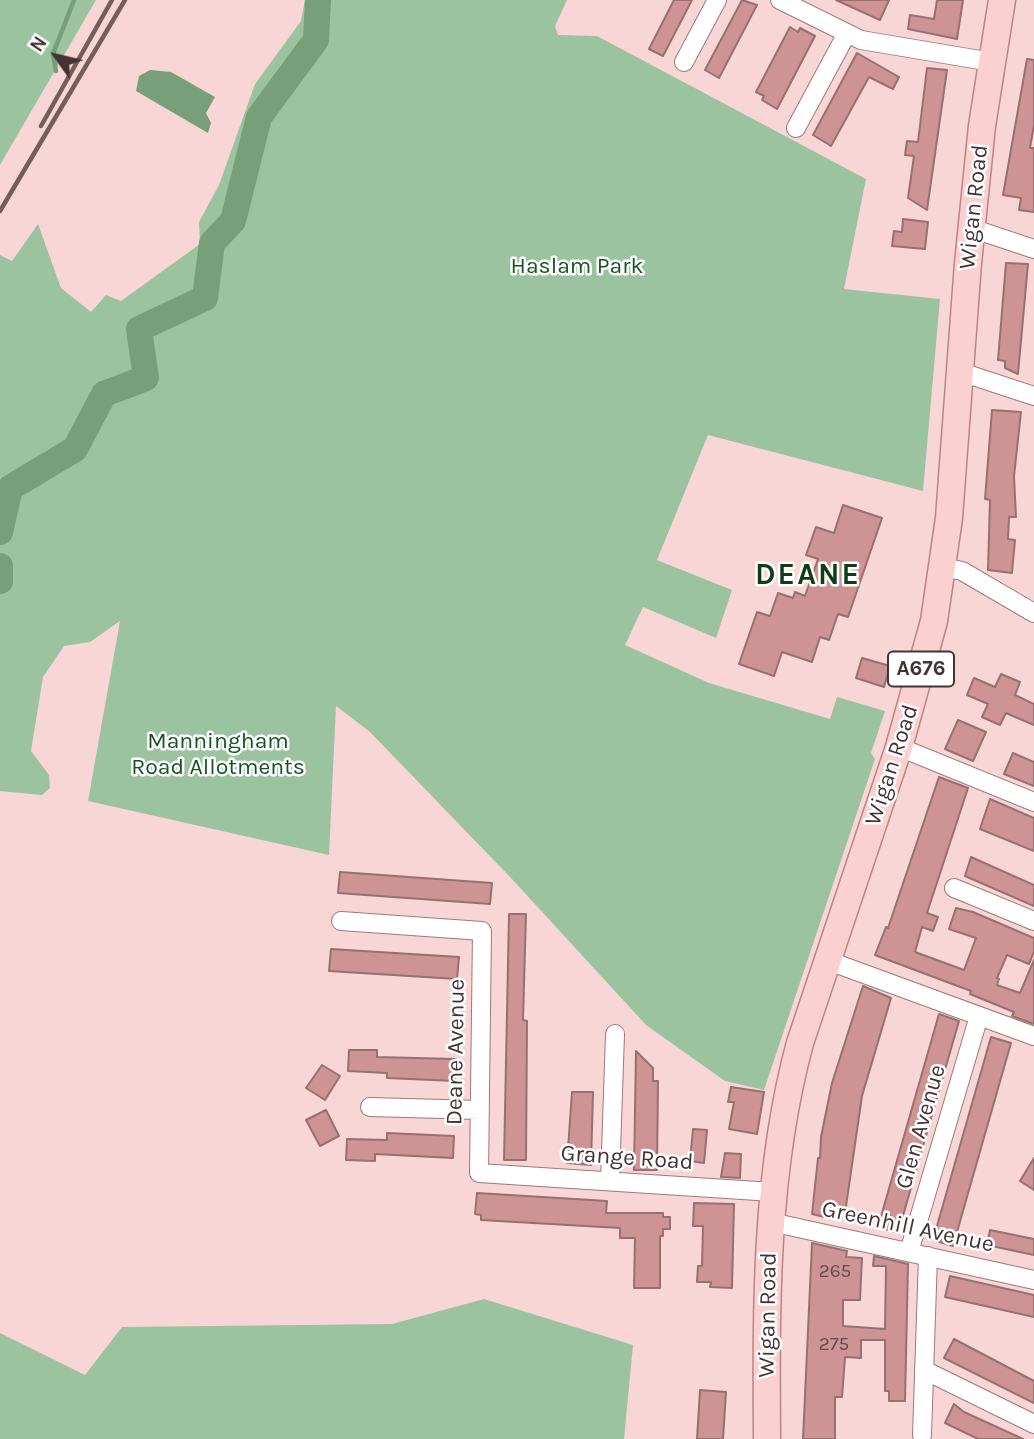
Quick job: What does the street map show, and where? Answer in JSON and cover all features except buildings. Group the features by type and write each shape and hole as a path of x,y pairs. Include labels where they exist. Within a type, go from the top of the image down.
{"main road":[{"name":"Wigan Road","path":"767,1439 771,1222 787,1090 899,747 934,621 943,566 971,228 1002,0"}],"street":[{"path":"684,62 717,0"},
{"path":"780,0 846,35 992,62"},
{"path":"796,128 846,35"},
{"path":"971,228 1034,249"},
{"path":"961,372 1034,396"},
{"path":"943,566 962,570 1034,614"},
{"path":"899,747 1034,802"},
{"path":"954,888 1034,921"},
{"name":"Deane Avenue","path":"341,921 482,931 479,1173"},
{"path":"829,961 1034,1036"},
{"name":"Glen Avenue","path":"909,1252 979,1016"},
{"path":"610,1181 615,1034"},
{"path":"370,1107 480,1110"},
{"name":"Grange Road","path":"479,1173 773,1192"},
{"name":"Greenhill Avenue","path":"771,1222 1034,1280"},
{"path":"922,1435 928,1256"},
{"path":"925,1370 1034,1424"}],"green space":[{"path":"0,0 96,0 0,165"},
{"name":"Haslam Park","path":"305,0 567,0 555,26 558,35 597,36 866,179 844,289 940,299 923,491 708,435 657,560 732,590 716,638 643,607 625,645 709,683 830,719 837,697 885,711 871,753 875,759 764,1090 725,1081 646,1025 511,878 370,732 336,706 329,855 88,801 120,621 90,642 64,646 43,677 31,751 49,775 50,788 42,795 0,791 0,255 12,261 38,224 61,288 91,312 106,295 121,301 200,244 199,222 219,185 255,84 301,21"},
{"path":"484,1299 633,1345 624,1439 0,1439 0,1333 85,1375 122,1327 392,1324"}],"shaded area":[{"path":"150,70 171,72 215,97 206,113 211,123 208,133 136,91 139,76"}],"waterway":[{"path":"56,71 53,54 74,0"},
{"path":"0,532 10,488 75,449 104,394 146,378 139,329 205,298 212,243 233,221 259,117 316,40 318,0"},
{"path":"0,566 0,581"}],"railway":[{"path":"41,126 112,0"},
{"path":"0,211 125,0"}],"district":[{"name":"DEANE","path":"808,575"}],"park label":[{"name":"Manningham Road Allotments","path":"218,754"}]}
